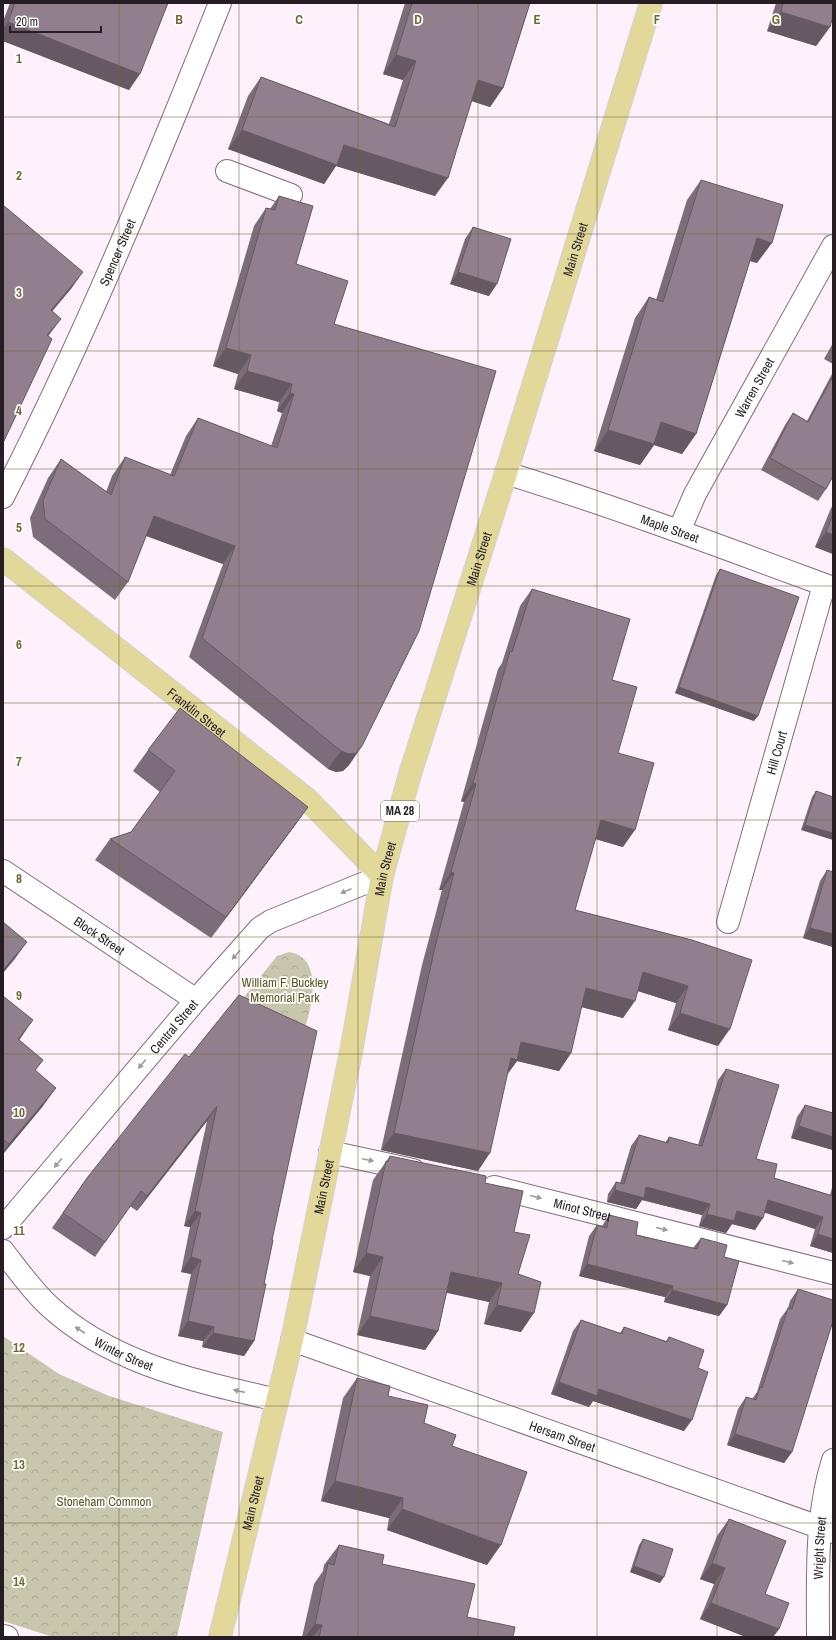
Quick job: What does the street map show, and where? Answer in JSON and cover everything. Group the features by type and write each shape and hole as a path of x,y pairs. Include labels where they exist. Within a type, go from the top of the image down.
{"main road":[{"name":"Main Street","path":"220,1637 292,1340 351,1052 382,876 410,774 506,473 652,3"},
{"name":"Franklin Street","path":"3,559 308,800 382,876"}],"street":[{"name":"Spencer Street","path":"3,497 56,391 106,281 166,139 220,3"},
{"path":"227,171 291,195"},
{"name":"Warren Street","path":"679,531 694,494 833,246"},
{"name":"Maple Street","path":"506,473 556,488 679,531 829,586"},
{"name":"Hill Court","path":"728,922 829,586"},
{"name":"Block Street","path":"3,871 196,1000"},
{"name":"Central Street","path":"3,1228 196,1000 265,924 382,876"},
{"path":"330,1152 436,1175"},
{"name":"Minot Street","path":"474,1183 518,1192 833,1273"},
{"name":"Winter Street","path":"3,1251 47,1304 69,1323 119,1353 170,1374 277,1400"},
{"name":"Hersam Street","path":"292,1340 826,1529"},
{"name":"Wright Street","path":"818,1637 826,1529 822,1501 833,1460"},
{"path":"3,1636 7,1637"}],"green space":[{"name":"William F. Buckley Memorial Park","path":"289,952 300,956 307,963 311,973 313,985 312,997 304,1030 241,1001 277,956"},
{"name":"Stoneham Common","path":"3,1336 59,1374 109,1396 223,1432 177,1637 53,1637 3,1621"}],"building":[{"path":"15,3 168,3 140,74 8,22"},
{"path":"412,3 530,3 503,88 478,80 448,178 344,145 337,165 242,130 261,77 395,127 416,61 396,55"},
{"path":"783,3 833,3 833,16 830,27 781,12"},
{"path":"701,180 783,205 772,243 757,238 696,434 661,422 654,444 608,430 649,297 663,302"},
{"path":"279,196 313,206 296,264 348,281 334,324 496,371 419,631 362,746 356,753 349,754 341,751 202,638 235,546 154,516 128,582 45,519 43,500 61,459 111,495 125,457 174,476 198,418 277,448 294,394 290,393 292,384 247,371 251,355 226,348 266,208 275,210"},
{"path":"3,205 83,272 51,310 61,319 47,335 52,339 3,443"},
{"path":"473,227 511,239 497,284 458,272"},
{"path":"833,376 833,476 826,489 770,458 793,413 808,422"},
{"path":"833,514 833,535 826,532"},
{"path":"720,569 799,597 758,716 679,687"},
{"path":"532,589 630,619 612,680 637,687 618,753 654,763 635,830 601,820 575,910 692,940 752,960 730,1029 680,1013 688,986 643,972 635,1001 586,988 571,1053 521,1042 517,1060 511,1058 490,1153 394,1133 435,947 454,873 451,872 476,784 473,783 510,651 512,652"},
{"path":"180,708 308,807 226,917 110,839 131,832 175,771 148,750"},
{"path":"816,791 833,797 833,833 805,825"},
{"path":"827,870 833,872 833,934 810,928"},
{"path":"3,922 27,942 3,970"},
{"path":"239,995 317,1031 272,1240 264,1284 266,1284 254,1341 213,1333 214,1327 188,1321 201,1260 191,1257 201,1213 195,1211 217,1106 147,1196 141,1191 105,1242 63,1213 87,1178 185,1054 189,1057"},
{"path":"3,996 33,1020 18,1039 43,1060 35,1070 56,1088 9,1144 3,1139"},
{"path":"726,1069 779,1085 756,1159 777,1164 774,1178 833,1196 833,1239 818,1234 823,1217 768,1200 763,1218 737,1211 734,1221 707,1214 710,1204 646,1187 644,1198 615,1190 616,1182 624,1184 639,1135 668,1143 669,1137 702,1146"},
{"path":"805,1105 833,1113 833,1137 799,1126"},
{"path":"390,1156 486,1176 485,1183 523,1191 514,1232 530,1235 518,1274 541,1282 534,1313 497,1305 502,1283 451,1272 438,1331 370,1316 383,1257 366,1253 386,1161 388,1162"},
{"path":"609,1215 638,1222 636,1235 697,1249 701,1238 727,1245 724,1257 739,1261 727,1305 672,1290 673,1286 587,1264 597,1225 607,1228"},
{"path":"798,1289 833,1300 833,1321 792,1452 735,1434 746,1397 756,1400 760,1387 762,1388 788,1308 792,1309"},
{"path":"581,1320 622,1334 624,1327 667,1342 669,1337 704,1350 698,1368 708,1372 692,1420 599,1389 597,1396 559,1382"},
{"path":"357,1378 390,1386 388,1396 428,1405 424,1423 456,1435 452,1446 527,1472 501,1545 402,1509 403,1498 335,1481"},
{"path":"729,1519 786,1541 765,1594 789,1603 779,1629 711,1603 725,1568 712,1563"},
{"path":"643,1539 673,1549 664,1577 634,1566"},
{"path":"339,1545 384,1555 382,1564 475,1584 467,1617 515,1627 513,1637 319,1637 322,1625 315,1624 328,1563 334,1565"}]}
